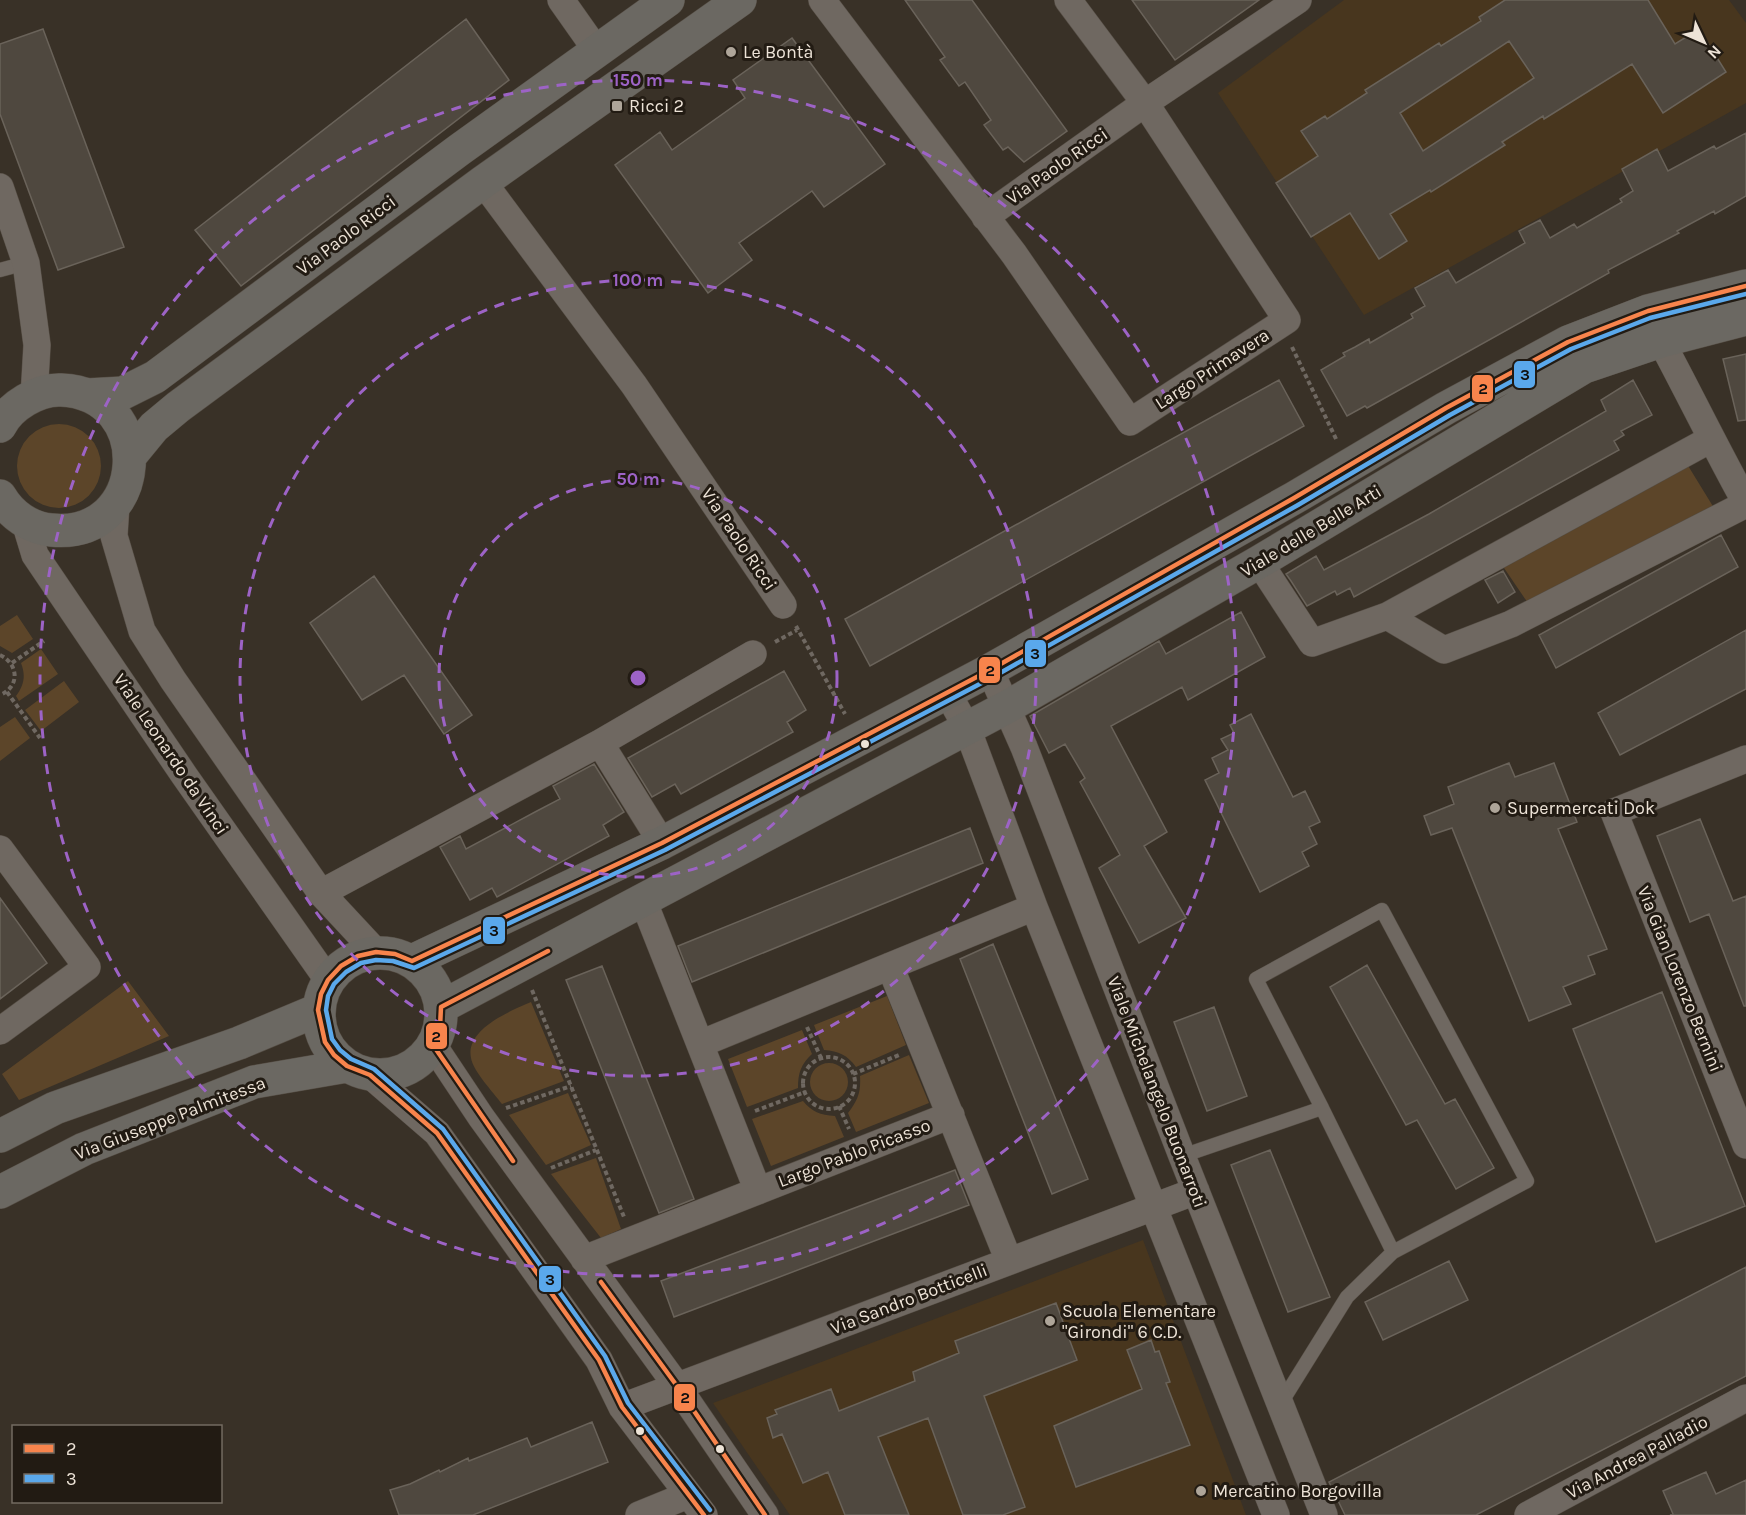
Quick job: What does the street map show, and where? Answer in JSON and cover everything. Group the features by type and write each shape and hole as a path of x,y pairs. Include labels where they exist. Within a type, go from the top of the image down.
{"street":[{"path":"561,0 597,51"},
{"name":"Via Paolo Ricci","path":"59,394 123,393 155,377 459,150 668,0"},
{"path":"131,455 154,426 178,407 483,182 740,0"},
{"path":"822,0 985,217"},
{"path":"1068,0 1145,104"},
{"name":"Via Paolo Ricci","path":"985,217 1298,0"},
{"name":"Largo Primavera","path":"985,217 1014,254 1130,422 1287,320 1145,104"},
{"name":"Via Paolo Ricci","path":"483,182 634,385 783,605"},
{"path":"0,187 13,267 37,345 59,394"},
{"name":"Viale delle Belle Arti","path":"412,961 662,843 990,670 1116,600 1446,408 1568,342 1648,311 1746,286"},
{"name":"Viale delle Belle Arti","path":"441,1007 1007,707 1259,562 1584,367 1661,341 1746,319"},
{"path":"1387,616 1444,650 1511,624 1746,503 1661,341"},
{"path":"0,426 4,418 22,402 59,394 103,405 117,418 126,436 131,455 130,472 125,489 116,504 101,518 83,527 63,531 16,526 0,496"},
{"path":"1259,562 1312,643 1387,616 1711,439"},
{"path":"116,504 114,536 142,631 173,680 321,893 376,952"},
{"name":"Viale Leonardo da Vinci","path":"16,526 184,776 323,995"},
{"path":"321,893 600,743 753,654"},
{"name":"Viale Michelangelo Buonarroti","path":"990,670 1007,707 1324,1515"},
{"path":"947,692 967,728 1034,907 1276,1515"},
{"path":"600,743 662,843"},
{"name":"Via Gian Lorenzo Bernini","path":"1746,759 1614,812 1746,1145"},
{"path":"0,849 87,967 0,1031"},
{"name":"Largo Pablo Picasso","path":"643,900 758,1191"},
{"path":"700,1044 1034,907"},
{"path":"358,1070 395,1073 409,1068 422,1059 433,1045 440,1027 441,1007 437,989 427,973 412,961 395,954 376,952 358,956 341,966 323,995 320,1026 325,1041 334,1055 358,1070 437,1133 599,1360 622,1407 696,1505 639,1515"},
{"name":"Largo Pablo Picasso","path":"890,966 1009,1261"},
{"path":"0,1136 55,1108 239,1042 323,995"},
{"path":"433,1045 525,1178 677,1386 765,1515"},
{"name":"Via Giuseppe Palmitessa","path":"0,1192 84,1149 254,1082 358,1070"},
{"name":"Largo Pablo Picasso","path":"584,1259 951,1115"},
{"name":"Via Sandro Botticelli","path":"622,1407 1196,1191"},
{"name":"Via Andrea Palladio","path":"1528,1515 1746,1398"}],"lane":[{"path":"1281,1403 1347,1297 1394,1252 1527,1182 1382,910 1256,979 1394,1252"},
{"path":"1182,1156 1322,1108"}],"path":[{"path":"1287,320 1293,350 1349,466"},
{"path":"783,605 859,738"},
{"path":"12,663 44,641"},
{"path":"0,655 12,663 15,675 14,682 7,692 0,695"},
{"path":"7,692 40,738"},
{"path":"522,964 633,1240"},
{"path":"853,1074 922,1045"},
{"path":"821,1058 838,1058 847,1064 853,1074 855,1085 851,1095 839,1106 826,1108 819,1106 808,1098 805,1092 803,1082 806,1072 812,1063 821,1058"},
{"path":"482,1117 571,1086"},
{"path":"730,1120 805,1092"},
{"path":"525,1178 596,1150"}],"shaded area":[{"path":"1344,0 1729,0 1746,23 1746,103 1364,315 1218,93"},
{"path":"59,424 75,427 89,436 98,450 101,466 98,482 89,496 75,505 59,508 43,505 29,496 20,482 17,466 20,450 29,436 43,427"},
{"path":"1687,464 1714,508 1530,606 1502,565"},
{"path":"17,615 33,639 12,653 0,646 0,626"},
{"path":"41,649 58,674 19,701 16,696 24,676 21,663"},
{"path":"64,681 79,702 41,731 25,710"},
{"path":"15,717 30,738 0,761 0,727"},
{"path":"128,981 169,1036 19,1100 2,1074"},
{"path":"887,996 906,1045 856,1067 842,1054 824,1050 814,1025"},
{"path":"531,1002 564,1081 502,1104 475,1069 471,1058 471,1048 475,1038 492,1022"},
{"path":"802,1030 812,1054 801,1069 798,1088 747,1107 728,1059"},
{"path":"909,1055 929,1103 856,1132 848,1113 858,1096 860,1076"},
{"path":"829,1063 842,1069 848,1082 842,1095 829,1101 816,1095 810,1082 816,1069"},
{"path":"568,1093 591,1145 546,1165 509,1115"},
{"path":"803,1101 817,1112 835,1116 844,1137 771,1166 752,1119"},
{"path":"596,1158 621,1229 601,1238 551,1174"},
{"name":"Scuola Elementare \"Girondi\" 6 C.D.","path":"1143,1240 1246,1515 790,1515 713,1403"}],"building":[{"path":"905,0 972,0 1067,131 1024,162 1008,147 1003,150 984,125 991,120 965,82 959,86 940,60 945,57"},
{"path":"1132,0 1259,0 1175,60"},
{"path":"1505,0 1648,0 1675,44 1699,29 1726,72 1663,113 1632,64 1544,119 1543,116 1502,142 1505,145 1431,192 1430,190 1390,214 1407,241 1379,259 1350,213 1311,237 1276,183 1318,156 1301,131 1325,116 1327,119 1367,93 1365,90 1439,43 1441,46 1481,21 1479,17","holes":["1509,41 1534,78 1423,151 1400,113"]},
{"path":"466,19 509,80 241,286 195,230"},
{"path":"43,29 124,247 58,270 0,114 0,44"},
{"path":"792,38 885,164 824,207 812,191 739,243 752,260 708,293 615,165 660,132 672,150 745,98 733,80"},
{"path":"1746,133 1746,196 1715,214 1714,211 1677,231 1679,233 1608,270 1609,273 1367,408 1365,406 1347,416 1321,370 1345,356 1343,353 1369,339 1370,343 1413,318 1411,314 1425,306 1415,288 1448,270 1456,283 1525,243 1519,231 1540,220 1550,238 1574,224 1577,228 1622,202 1620,199 1633,191 1622,169 1657,149 1668,171 1714,146 1716,149"},
{"path":"1746,354 1746,420 1738,421 1723,359"},
{"path":"1279,380 1304,426 870,666 845,619"},
{"path":"1633,380 1652,415 1621,431 1624,435 1614,441 1619,450 1354,597 1350,588 1337,595 1335,591 1307,606 1286,574 1316,556 1324,570 1429,514 1606,411 1601,400"},
{"path":"1721,535 1738,567 1556,668 1539,635"},
{"path":"1503,571 1515,592 1498,603 1485,580"},
{"path":"374,576 472,715 444,734 404,675 362,700 310,623"},
{"path":"1241,612 1265,657 1188,700 1182,687 1111,726 1167,832 1144,846 1186,918 1139,943 1099,868 1120,855 1080,782 1085,778 1065,744 1049,753 1030,716 1159,641 1166,654"},
{"path":"1746,630 1746,689 1620,755 1598,713"},
{"path":"784,671 806,710 787,722 793,732 681,794 675,784 652,797 628,758"},
{"path":"1251,714 1293,797 1305,791 1320,822 1309,827 1317,844 1302,852 1309,866 1260,892 1205,780 1219,773 1212,758 1228,750 1221,739 1234,733 1230,725"},
{"path":"1509,763 1515,777 1554,763 1577,822 1558,829 1607,949 1588,956 1595,974 1563,987 1571,1004 1529,1021 1452,828 1431,835 1424,816 1454,804 1448,787"},
{"path":"594,764 624,812 603,825 609,836 497,897 492,888 470,900 440,847 460,836 466,849 560,799 553,786"},
{"path":"1700,819 1733,901 1746,896 1746,1006 1744,1006 1709,914 1690,922 1657,836"},
{"path":"970,828 983,863 692,982 678,946"},
{"path":"0,898 47,963 0,999"},
{"path":"993,944 1088,1179 1052,1194 960,959"},
{"path":"1367,965 1445,1104 1455,1099 1494,1168 1456,1189 1417,1120 1406,1125 1330,987"},
{"path":"602,966 694,1199 659,1213 566,980"},
{"path":"1662,992 1745,1206 1656,1242 1573,1029"},
{"path":"1214,1007 1247,1096 1207,1111 1174,1022"},
{"path":"1270,1150 1330,1297 1288,1312 1231,1165"},
{"path":"955,1170 969,1205 674,1317 661,1281"},
{"path":"1449,1261 1468,1300 1383,1340 1365,1302"},
{"path":"1746,1267 1746,1376 1476,1515 1345,1515 1329,1482"},
{"path":"1056,1303 1077,1360 984,1396 1025,1507 1003,1515 963,1515 928,1418 878,1437 909,1515 845,1515 828,1472 803,1483 782,1434 773,1438 767,1418 777,1414 775,1410 831,1389 839,1411 915,1381 913,1372 959,1353 955,1341"},
{"path":"1151,1340 1155,1352 1159,1351 1170,1382 1166,1383 1190,1445 1076,1487 1054,1426 1142,1389 1127,1350"},
{"path":"592,1422 608,1462 473,1515 399,1515 390,1490 410,1484 439,1470 440,1472 468,1458 469,1461 527,1438 531,1447"},
{"path":"1706,1472 1716,1494 1746,1480 1746,1515 1670,1515 1673,1514 1663,1491"}],"transit line":[{"name":"2","path":"704,1515 622,1407 599,1360 437,1133 370,1075 347,1066 334,1055 325,1042 318,1010 321,994 328,980 341,966 358,956 376,952 395,954 412,961 662,843 990,670 1294,498 1446,408 1568,342 1648,311 1746,286"},
{"name":"3","path":"710,1510 628,1403 605,1356 443,1129 374,1069 351,1059 332,1039 326,1010 328,996 334,984 346,972 361,963 376,960 393,961 414,968 665,850 993,677 1298,505 1450,415 1571,349 1650,318 1746,294"},
{"name":"2","path":"513,1161 433,1045 440,1027 441,1007 548,951"},
{"name":"2","path":"601,1282 677,1386 765,1515"}],"place":[{"name":"Le Bontà","path":"731,52"},
{"name":"Ricci 2","path":"617,106"},
{"name":"Supermercati Dok","path":"1495,808"},
{"name":"Scuola Elementare \"Girondi\" 6 C.D.","path":"1050,1321"},
{"name":"Mercatino Borgovilla","path":"1201,1491"}]}
